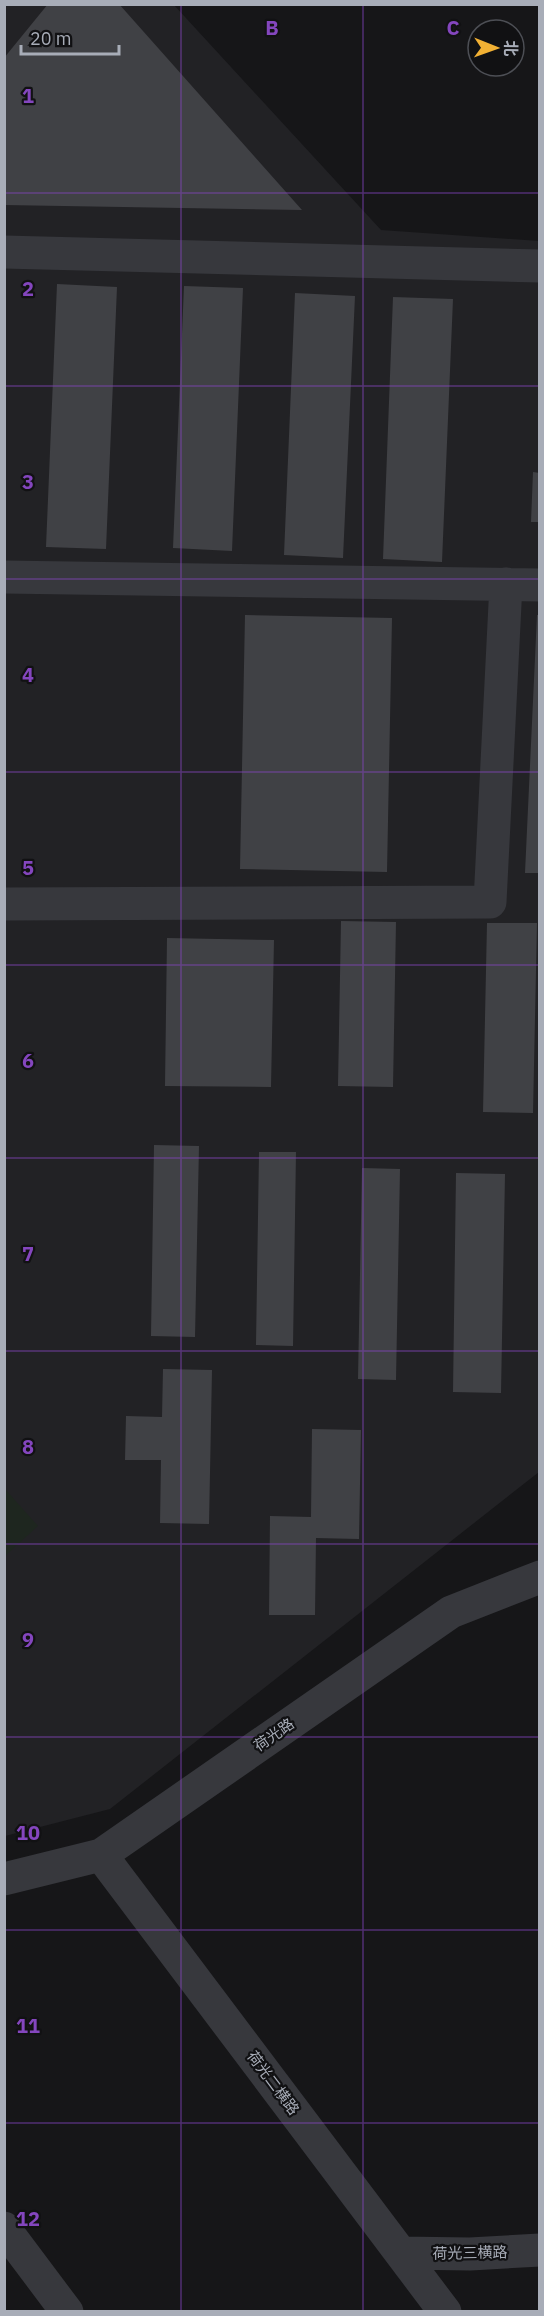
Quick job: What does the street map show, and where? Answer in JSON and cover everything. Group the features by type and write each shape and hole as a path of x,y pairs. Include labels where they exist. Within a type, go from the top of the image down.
{"street":[{"path":"4,252 540,266"},
{"path":"4,577 540,585"},
{"path":"4,904 490,902 506,584"},
{"name":"荷光路","path":"4,1879 101,1855 451,1612 540,1576"},
{"name":"荷光二横路","path":"101,1855 445,2312"},
{"path":"4,2228 67,2312"},
{"name":"荷光三横路","path":"401,2253 470,2254 540,2250"}],"shaded area":[{"path":"5,4 174,5 381,230 539,241 539,1472 110,1809 5,1836"},
{"path":"5,1489 38,1526 5,1556"}],"building":[{"path":"48,4 119,4 302,210 4,205 4,58"},
{"path":"57,284 117,287 106,549 46,547"},
{"path":"184,286 243,288 232,551 173,548"},
{"path":"295,293 355,296 343,558 284,555"},
{"path":"393,297 453,299 442,562 383,559"},
{"path":"533,472 540,473 540,522 531,522"},
{"path":"245,615 392,618 387,872 240,869"},
{"path":"537,615 540,615 540,873 525,873"},
{"path":"341,921 396,922 393,1087 338,1086"},
{"path":"487,923 537,923 533,1113 483,1112"},
{"path":"167,938 274,940 271,1087 165,1086"},
{"path":"154,1145 199,1146 195,1337 151,1336"},
{"path":"259,1152 296,1152 293,1346 256,1345"},
{"path":"362,1168 400,1169 396,1380 358,1379"},
{"path":"456,1173 505,1174 501,1393 453,1392"},
{"path":"163,1369 212,1370 209,1524 160,1523 161,1460 125,1460 126,1416 162,1417"},
{"path":"312,1429 361,1430 359,1539 316,1538 315,1615 269,1615 270,1516 311,1517"}]}
